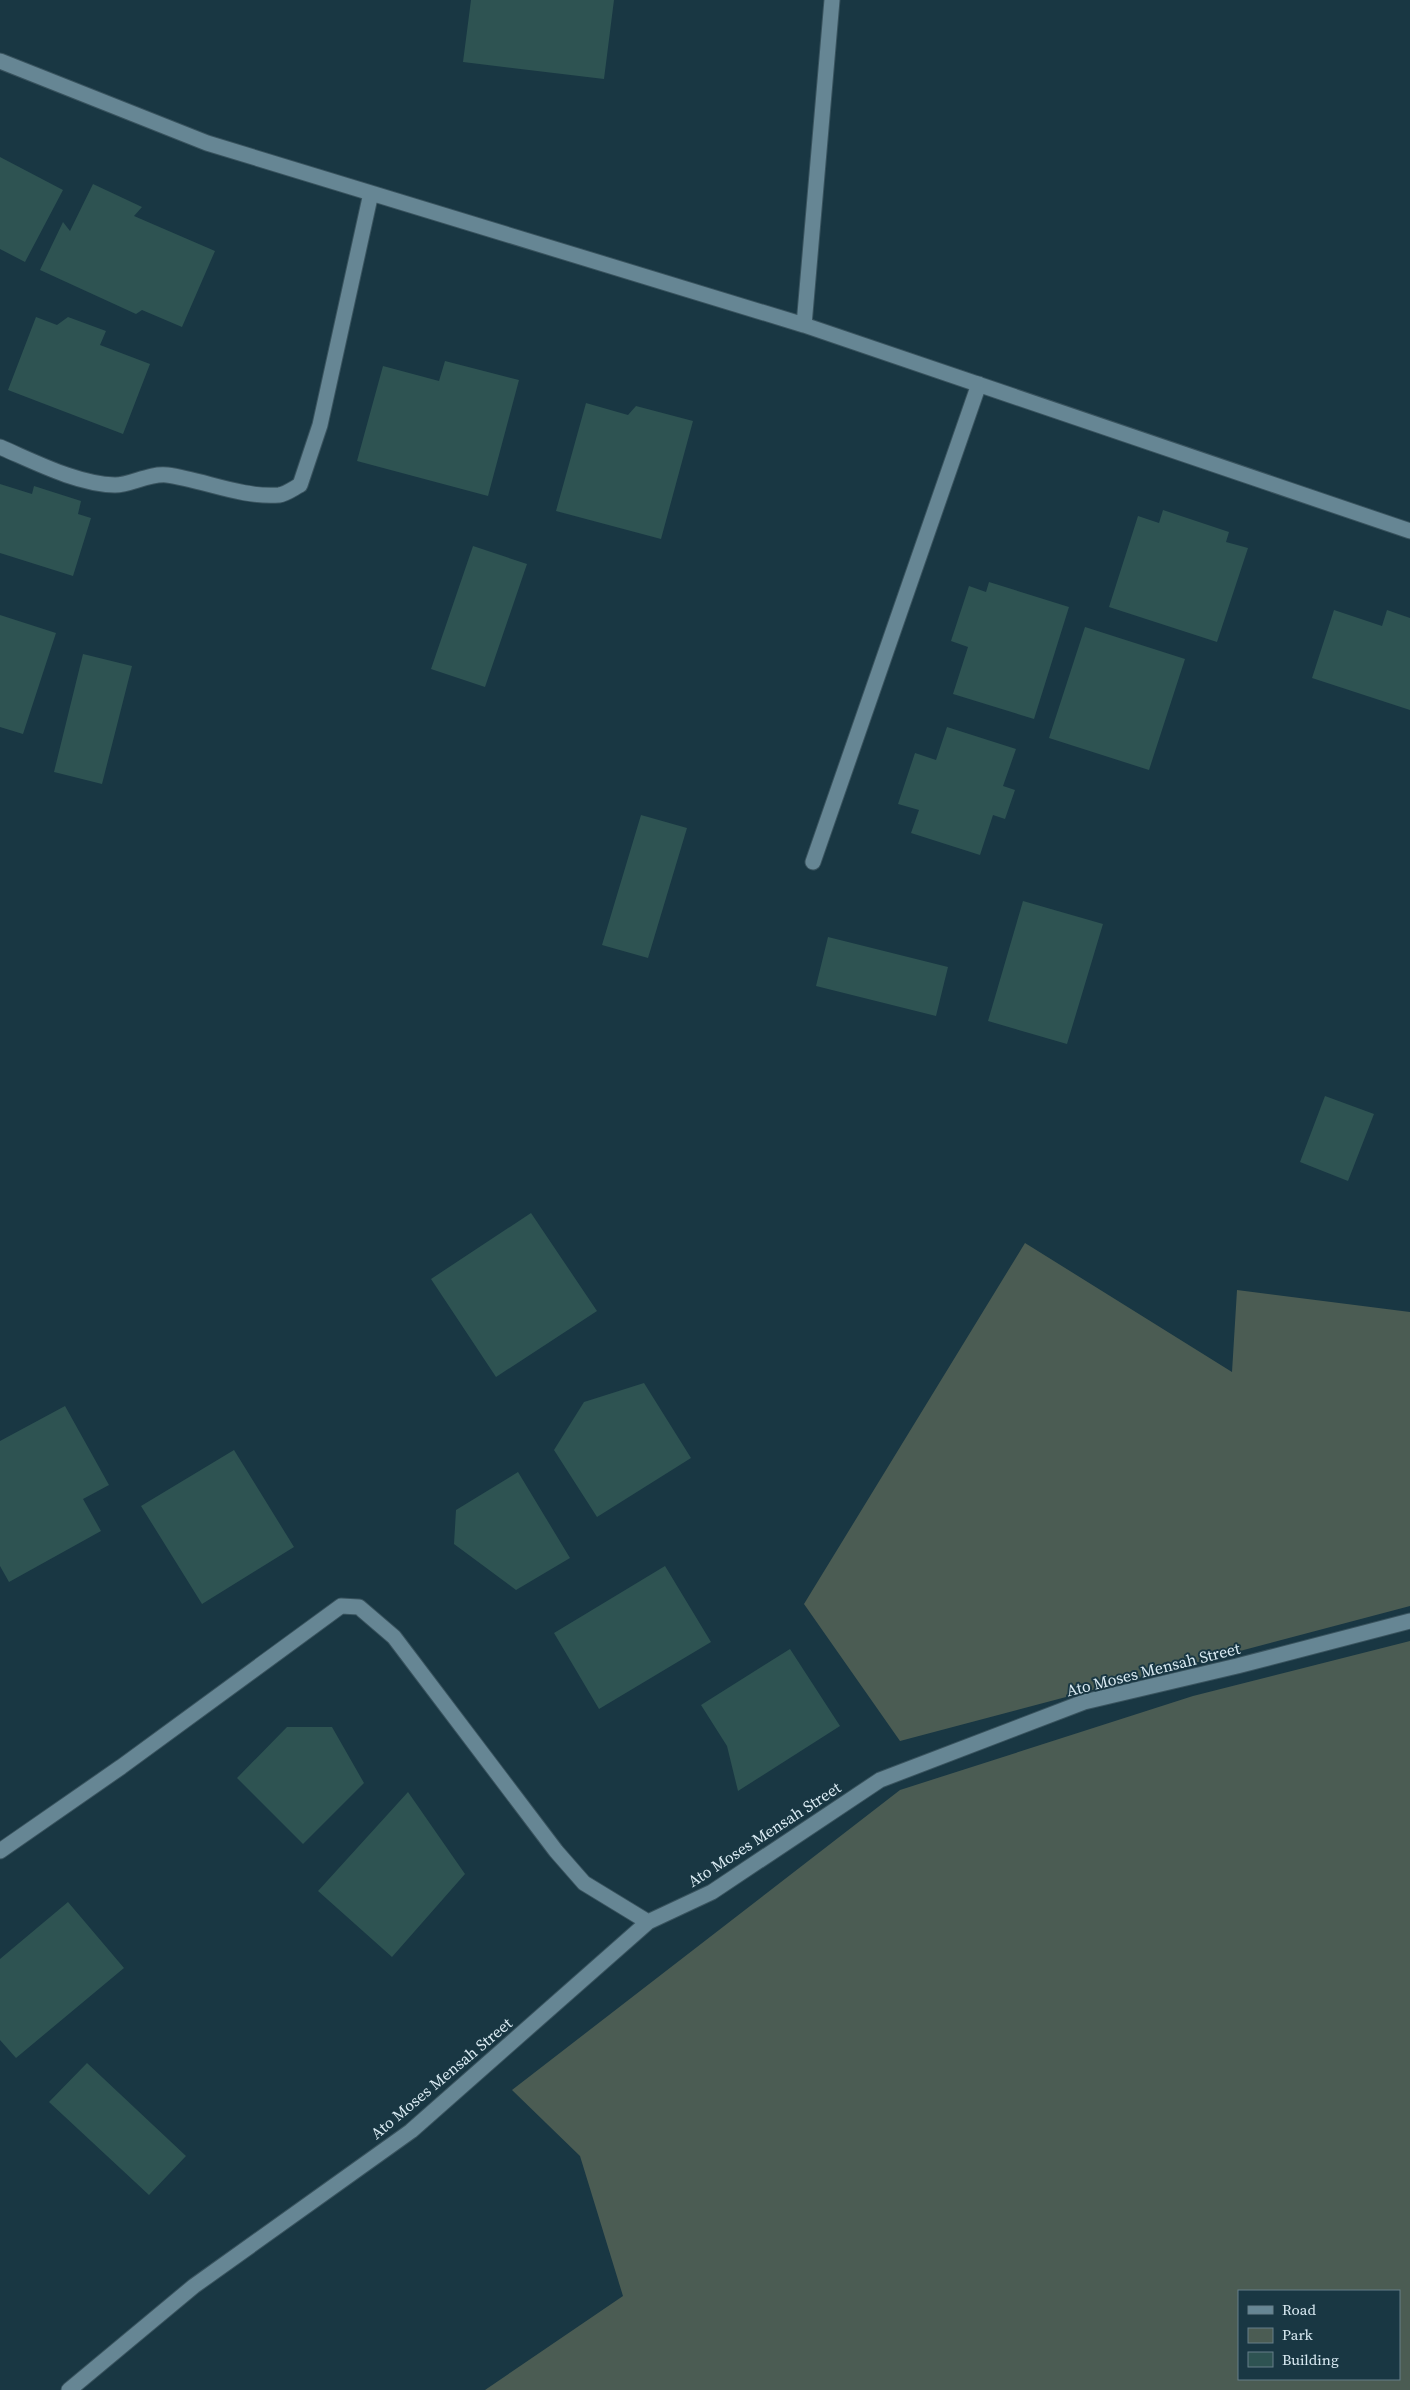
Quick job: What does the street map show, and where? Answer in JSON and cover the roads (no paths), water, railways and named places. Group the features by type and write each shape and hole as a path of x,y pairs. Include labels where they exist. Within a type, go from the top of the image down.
{"street":[{"path":"804,325 832,0"},
{"path":"0,61 208,143 804,325 1410,532"},
{"path":"0,447 78,478 117,485 141,477 166,475 212,486 253,493 281,495 300,484 320,425 371,193"},
{"path":"813,862 979,384"},
{"path":"0,1851 121,1767 341,1606 359,1607 394,1638 556,1852 584,1883 648,1922"},
{"name":"Ato Moses Mensah Street","path":"69,2390 194,2286 411,2131 648,1922 712,1892 880,1780 1084,1702 1237,1666 1410,1621"}]}
